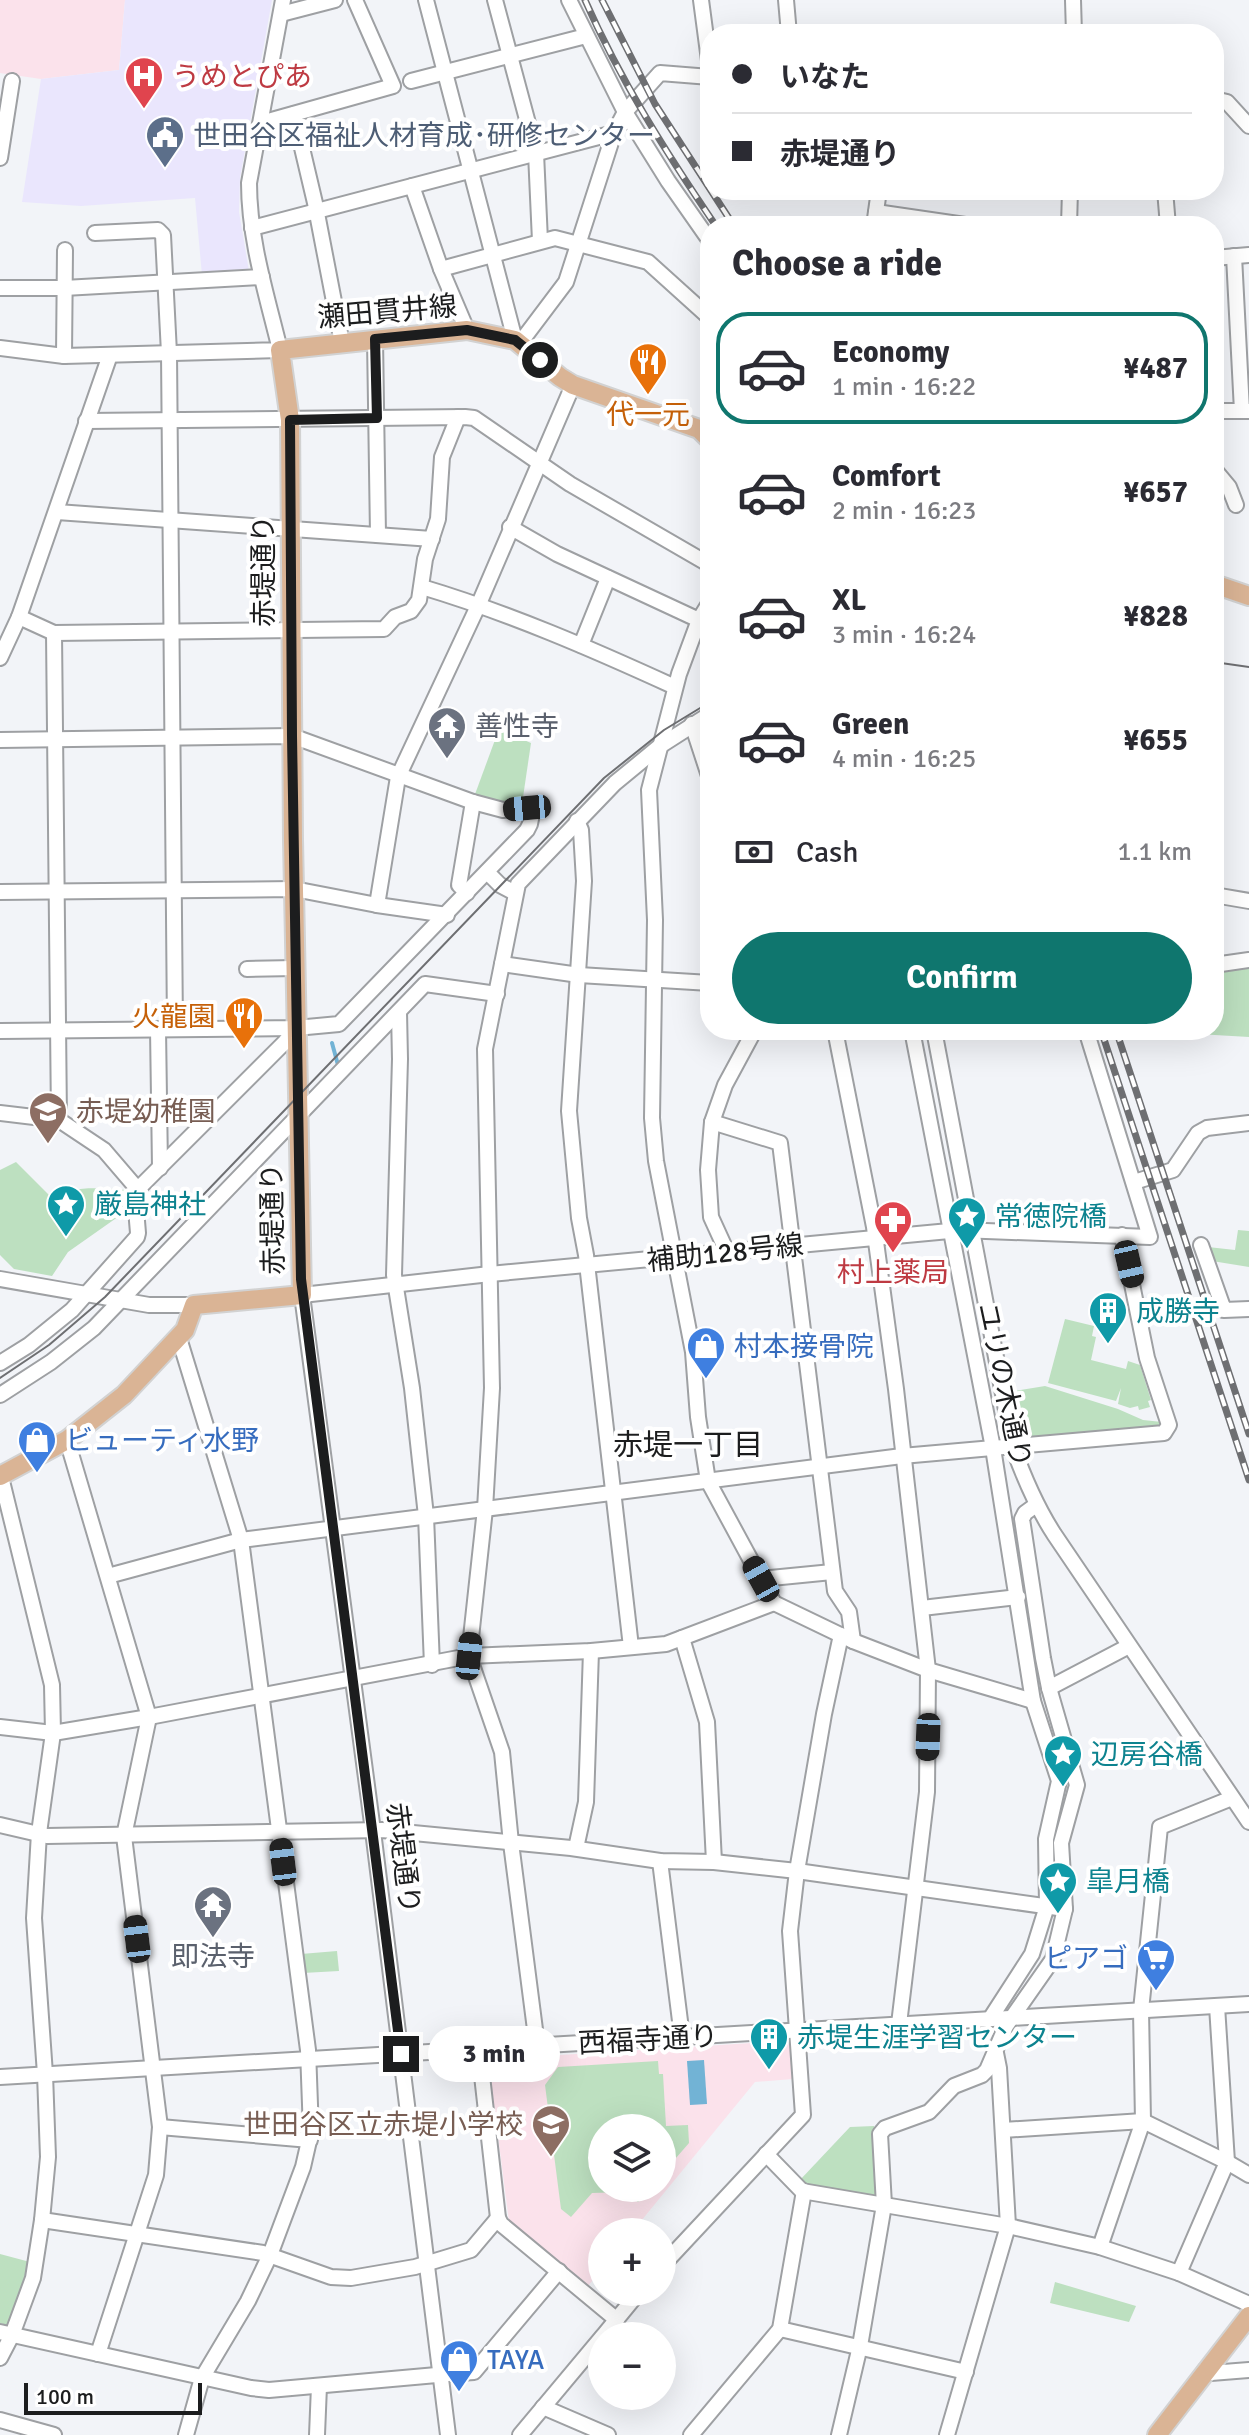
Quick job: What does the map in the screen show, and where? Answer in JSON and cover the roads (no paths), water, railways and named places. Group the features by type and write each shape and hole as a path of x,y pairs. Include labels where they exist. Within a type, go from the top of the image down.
{"main road":[{"name":"瀬田貫井線","path":"280,350 467,330 518,342 573,385 700,430"},
{"name":"赤堤通り","path":"280,350 290,420 295,968 302,1295"},
{"path":"1224,587 1249,596"},
{"path":"0,1475 67,1440 124,1395 179,1338 194,1305 302,1295"},
{"path":"1157,2435 1249,2316"}],"street":[{"path":"282,7 335,0"},
{"path":"261,123 393,86 355,0"},
{"path":"426,0 518,342"},
{"path":"495,0 536,153 540,241"},
{"path":"569,0 625,112 700,227"},
{"path":"701,0 704,24"},
{"path":"786,0 788,24"},
{"path":"1073,0 1074,24"},
{"name":"赤堤通り","path":"280,350 252,228 249,183 282,7"},
{"path":"411,81 586,36"},
{"path":"518,342 566,282 614,133 625,112 660,73 700,76"},
{"path":"0,158 3,112 12,81"},
{"path":"1224,104 1249,126"},
{"path":"294,114 317,211 342,343"},
{"path":"252,228 614,133"},
{"path":"412,186 441,269 467,330"},
{"path":"95,233 158,230 163,235 169,353 175,1029"},
{"path":"441,269 555,238 648,262 700,309"},
{"path":"64,356 65,250"},
{"path":"1224,411 1246,411 1242,255"},
{"path":"0,288 64,288 262,277"},
{"path":"375,339 378,535"},
{"path":"0,348 64,356 280,350"},
{"path":"0,658 19,617 110,355"},
{"path":"377,905 398,777 478,606 573,385"},
{"path":"19,617 54,633 384,629 395,617 411,611 419,600 425,559 438,519 442,457 458,417"},
{"path":"86,421 474,418 570,484 700,559"},
{"path":"1224,481 1236,505"},
{"path":"57,512 432,539"},
{"path":"510,527 557,554 699,620 675,687 649,790 655,920 652,1118 656,1161 693,1352 698,1417 708,1481 774,1603 847,1638 928,1670 1033,1701"},
{"path":"581,645 608,578"},
{"path":"422,587 581,645 675,687"},
{"path":"54,633 59,1120"},
{"path":"537,2045 502,1752 469,1656 485,1509 492,1388 484,1059 518,884 615,783 660,746 700,720"},
{"path":"692,724 700,748"},
{"path":"0,740 292,736 473,802 503,810 533,809 527,830 339,1024 296,1028 0,1031"},
{"path":"467,893 459,885 473,802"},
{"path":"577,821 581,830 584,881 569,1111 631,1647"},
{"path":"487,872 500,885 515,893"},
{"path":"0,892 294,889 447,915"},
{"path":"1224,897 1249,901"},
{"path":"1224,964 1249,960"},
{"path":"502,964 579,975 700,982"},
{"path":"247,969 295,968"},
{"path":"0,1395 72,1346 121,1300 425,984 497,994"},
{"path":"399,1012 394,1275 412,1388 426,1516 432,1665"},
{"path":"136,1191 296,1028"},
{"path":"158,1029 160,1168"},
{"path":"727,1252 711,1217 708,1170 712,1122 725,1085 749,1040"},
{"path":"837,1040 875,1237 928,1670 927,1792 899,2024"},
{"path":"914,1040 993,1448 1033,1701 1059,1781 1046,1839 1047,1906 1032,1954 990,2019"},
{"name":"ユリの木通り","path":"936,1040 1013,1447 1036,1505 1249,1822"},
{"path":"1089,1040 1134,1182 1173,1170 1198,1133 1207,1128 1249,1123"},
{"path":"0,1099 0,1113 59,1120 104,1150 134,1185 137,1237 72,1310 0,1363"},
{"path":"676,2251 803,2115 790,1931 824,1714 851,1617 835,1591 832,1572 780,1143 712,1122"},
{"name":"補助128号線","path":"302,1295 951,1230 1150,1237 1134,1182"},
{"path":"108,1576 241,1540 902,1456 1164,1433 1169,1425 1147,1358 1122,1235"},
{"path":"1201,1245 1224,1310 1249,1309"},
{"path":"0,1279 162,1307 194,1305"},
{"name":"赤堤通り","path":"302,1295 448,2435"},
{"path":"179,1338 241,1540 309,2059 310,2140 270,2255 248,2301 202,2378 186,2435"},
{"path":"67,1440 149,1717 124,1836 160,2127 156,2175 98,2354"},
{"path":"0,1475 52,1685 53,1733 39,1833 34,1918 48,2146 42,2220 33,2278 6,2333 0,2358"},
{"path":"839,2435 860,2346 884,2205 880,2134 885,2128 929,2112 954,2086 987,2070 1006,2026 1053,1959 1065,1909 1061,1843 1077,1785 1049,1688 1022,1519 1036,1505"},
{"path":"761,1579 832,1572"},
{"path":"922,1608 1018,1597"},
{"path":"0,1727 53,1733 469,1656 591,1651 666,1644 774,1603"},
{"path":"682,1638 707,1722 714,1862"},
{"path":"1049,1688 1129,1646"},
{"path":"576,1848 586,1802 591,1651"},
{"path":"1100,2247 1143,2121 1141,2010 1160,1827 1232,1798"},
{"path":"0,1825 47,1836 373,1831 576,1848 660,1861 714,1862 797,1871 1065,1909"},
{"path":"660,1861 682,2037"},
{"name":"西福寺通り","path":"0,2077 1249,2004"},
{"path":"1179,2273 1227,2162 1217,2006"},
{"path":"479,2049 501,2224 617,2320 628,2306"},
{"path":"947,2435 1008,2226 996,2053"},
{"path":"1003,2130 1143,2121 1249,2175"},
{"path":"160,2127 310,2140"},
{"path":"766,2154 804,2191 1008,2226 1100,2247 1179,2273 1249,2304"},
{"path":"691,2435 780,2329 804,2191"},
{"path":"42,2220 270,2255 331,2277 351,2278 428,2264 471,2250 498,2218"},
{"path":"6,2333 202,2378 269,2390 474,2372 559,2271"},
{"path":"780,2329 966,2372"},
{"path":"520,2435 588,2354"},
{"path":"1205,2370 1211,2373 1249,2370"},
{"path":"317,2435 319,2386"},
{"path":"543,2407 608,2435"},
{"path":"0,2420 54,2435"}],"water":[{"path":"704,2060 707,2104 690,2105 687,2061"}],"waterway":[{"path":"332,1043 338,1065"}],"tram line":[{"path":"1224,663 1249,667"},
{"path":"0,1378 49,1345 105,1297 604,778 664,730 700,708"}],"railway":[{"path":"585,0 645,116 709,216"},
{"path":"602,0 655,104 700,173"},
{"path":"717,200 728,216"},
{"path":"1104,1040 1249,1480"},
{"path":"1119,1040 1249,1434"}],"place":[{"name":"うめとぴあ","path":"144,110"},
{"name":"世田谷区福祉人材育成･研修センター","path":"165,169"},
{"name":"代一元","path":"648,396"},
{"name":"善性寺","path":"447,760"},
{"name":"火龍園","path":"244,1050"},
{"name":"赤堤幼稚園","path":"48,1145"},
{"name":"厳島神社","path":"66,1238"},
{"name":"常徳院橋","path":"967,1250"},
{"name":"村上薬局","path":"893,1254"},
{"name":"成勝寺","path":"1108,1345"},
{"name":"村本接骨院","path":"706,1380"},
{"name":"ビューティ水野","path":"37,1474"},
{"name":"辺房谷橋","path":"1063,1788"},
{"name":"皐月橋","path":"1058,1915"},
{"name":"即法寺","path":"213,1939"},
{"name":"ピアゴ","path":"1156,1992"},
{"name":"赤堤生涯学習センター","path":"769,2071"},
{"name":"世田谷区立赤堤小学校","path":"551,2158"},
{"name":"TAYA","path":"459,2393"}],"district":[{"name":"赤堤一丁目","path":"688,1445"}]}
